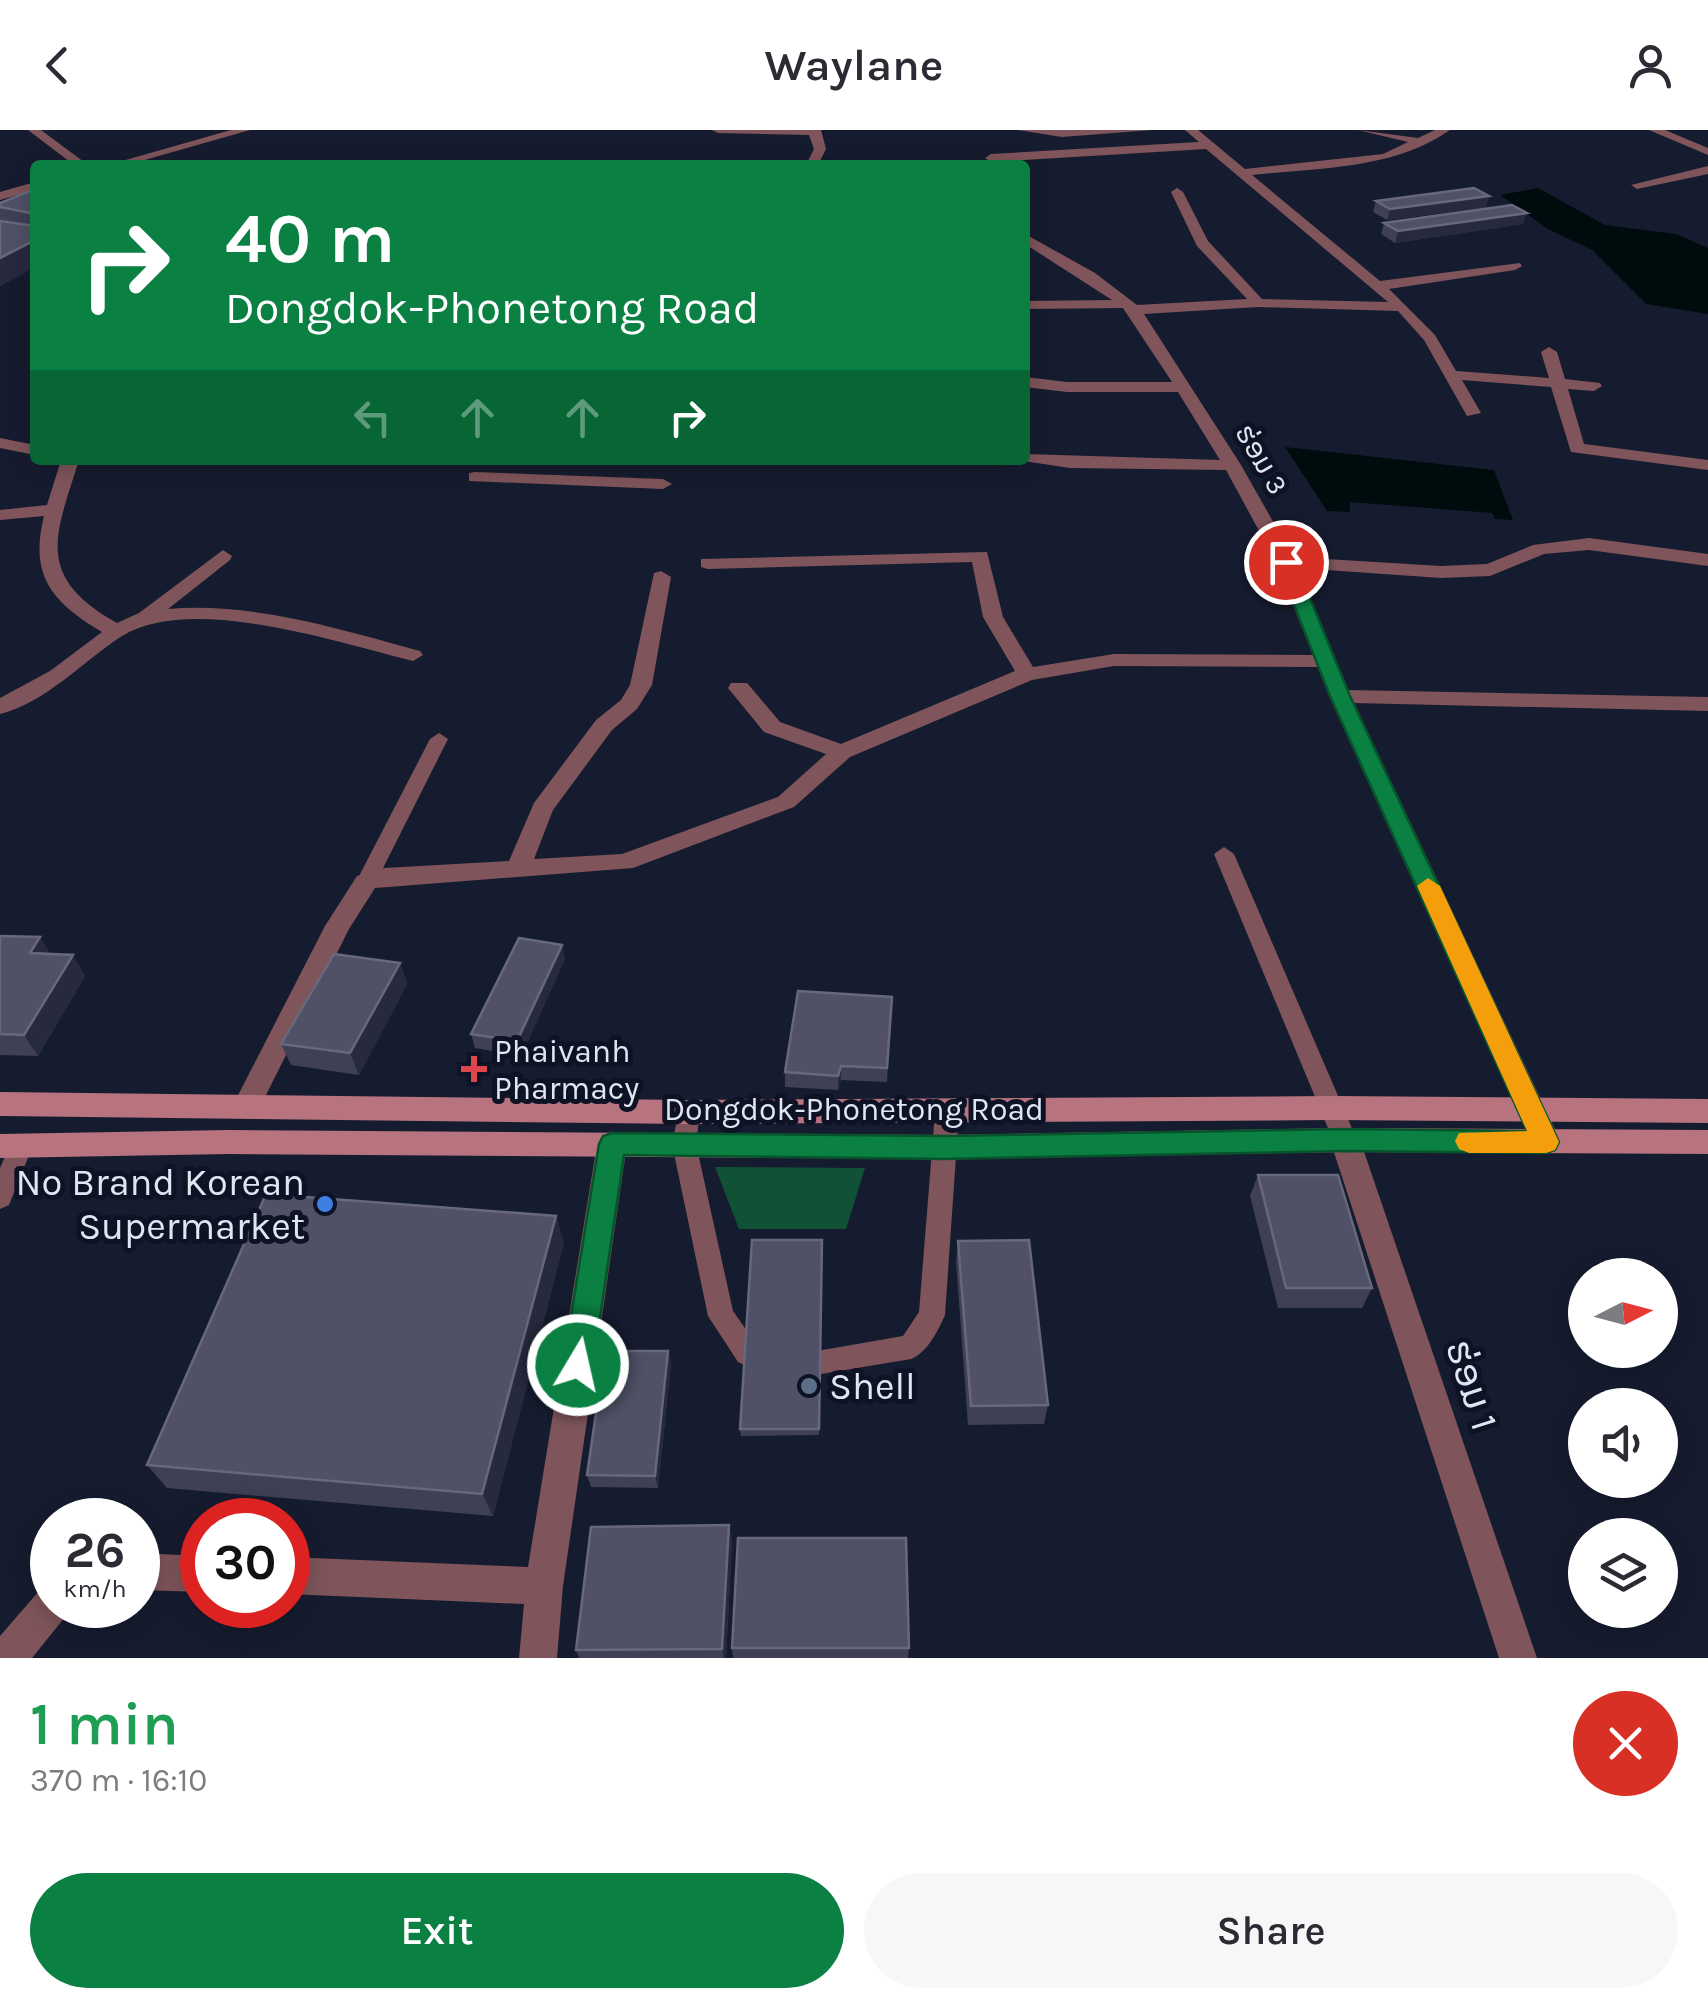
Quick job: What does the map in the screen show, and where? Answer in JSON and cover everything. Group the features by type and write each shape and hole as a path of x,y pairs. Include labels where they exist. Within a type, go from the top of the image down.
{"main road":[{"name":"Dongdok-Phonetong Road","path":"0,1104 947,1113 1339,1124 1546,1142 1708,1142"},
{"name":"Dongdok-Phonetong Road","path":"10,1146 229,1142 944,1148 1532,1110 1708,1110"}],"street":[{"path":"34,130 75,160"},
{"path":"133,160 244,130"},
{"path":"718,130 814,131 820,149 814,160"},
{"path":"1191,130 1402,307 1430,338 1473,413"},
{"path":"1364,130 1423,142"},
{"path":"1242,173 1385,156 1444,130"},
{"path":"1655,130 1708,152"},
{"path":"990,158 1208,146"},
{"path":"1637,185 1708,170"},
{"path":"0,196 30,187"},
{"path":"1177,192 1202,243 1258,303"},
{"path":"1030,240 1045,246 1130,307"},
{"path":"1377,286 1515,266"},
{"path":"1030,305 1258,303 1402,307"},
{"name":"ຮ່ອມ 3","path":"1130,307 1232,465 1286,562 1340,696 1546,1142"},
{"path":"1549,352 1577,448 1708,465"},
{"path":"1453,375 1594,386"},
{"path":"1030,383 1067,387 1184,387"},
{"path":"0,443 30,449"},
{"path":"1030,459 1070,463 1232,465"},
{"path":"69,465 46,547 62,594 116,631"},
{"path":"474,476 662,484"},
{"path":"0,515 56,508"},
{"path":"1286,562 1440,572 1490,570 1540,549 1589,544 1708,560"},
{"path":"0,708 57,675 116,631 146,617 223,556"},
{"path":"708,563 980,556 992,617 1027,674"},
{"path":"519,866 542,808 604,725 629,704 641,685 661,577"},
{"path":"146,617 212,613 267,618 413,655"},
{"path":"246,1106 338,926 366,882 384,877 519,866 624,862 786,802 842,752 1027,674 1114,660 1326,661"},
{"path":"740,688 772,727 842,752"},
{"path":"1340,696 1708,704"},
{"name":"ຮ່ອມ 1","path":"1339,1124 1518,1658"},
{"path":"538,1658 544,1586 612,1144"},
{"path":"310,1577 544,1586"},
{"path":"6,1658 32,1628"}],"lane":[{"path":"1022,130 1062,134 1148,130"},
{"path":"366,882 439,739"},
{"path":"1224,854 1339,1124"},
{"path":"688,1112 684,1144 720,1316 747,1353 776,1368 911,1347 932,1315 947,1113"},
{"path":"0,1198 10,1146"}],"green space":[{"path":"715,1167 865,1168 846,1229 739,1229"}],"shaded area":[{"path":"1538,188 1605,225 1676,234 1708,248 1708,314 1646,304 1592,250 1548,229 1500,195"},
{"path":"1285,447 1494,470 1513,520 1495,519 1492,513 1350,502 1350,512 1327,511"}],"building":[{"path":"1474,188 1489,196 1390,209 1376,201"},
{"path":"30,191 30,213 0,207 0,203"},
{"path":"1512,205 1527,213 1398,231 1384,223"},
{"path":"0,221 30,225 30,243 0,258"},
{"path":"0,936 40,937 30,953 73,955 24,1035 0,1034"},
{"path":"519,938 562,945 517,1041 471,1034"},
{"path":"334,954 400,963 350,1053 281,1044"},
{"path":"798,991 892,997 887,1068 841,1066 838,1076 785,1072"},
{"path":"1258,1175 1338,1175 1372,1288 1286,1288"},
{"path":"266,1194 556,1216 482,1494 147,1465"},
{"path":"752,1240 822,1240 819,1429 740,1429"},
{"path":"1029,1240 1048,1405 971,1406 958,1241"},
{"path":"605,1351 668,1351 655,1476 587,1475"},
{"path":"729,1525 722,1649 576,1650 591,1527"},
{"path":"738,1538 906,1538 909,1648 732,1648"}],"slow traffic":[{"path":"1428,886 1546,1142 1469,1141"}],"place":[{"name":"Phaivanh Pharmacy","path":"474,1069"},
{"name":"No Brand Korean Supermarket","path":"325,1204"},
{"name":"Shell","path":"809,1386"}],"route":[{"path":"578,1365 612,1144 944,1148 1345,1140 1546,1142 1340,696 1286,562"}]}
